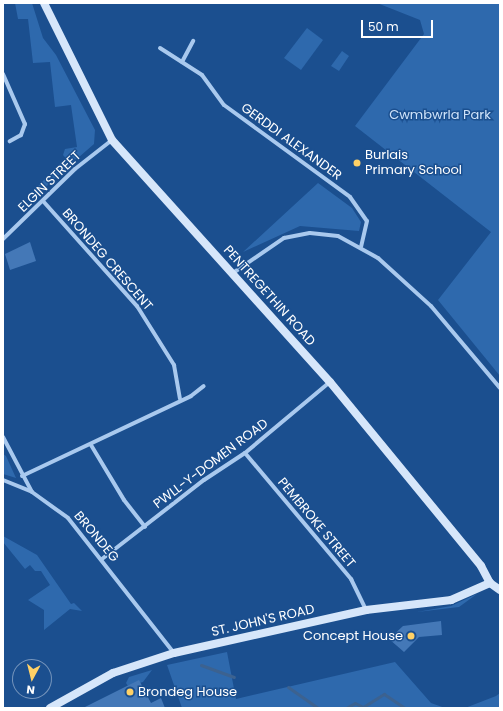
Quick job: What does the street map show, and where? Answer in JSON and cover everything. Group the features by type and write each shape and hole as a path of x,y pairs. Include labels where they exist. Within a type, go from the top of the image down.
{"street":[{"name":"PENTREGETHIN ROAD","path":"44,3 112,140 330,382 481,566 490,583 500,590"},
{"path":"182,62 193,41"},
{"name":"GERDDI ALEXANDER","path":"160,48 202,75 224,105 350,197 367,220 361,246"},
{"path":"3,74 25,124 21,135 10,142"},
{"name":"ELGIN STREET","path":"3,238 75,169 112,140"},
{"name":"BRONDEG CRESCENT","path":"43,201 137,306 174,365 180,398"},
{"path":"233,273 272,244 297,234 324,232 361,246 431,306 500,388"},
{"name":"PWLL-Y-DOMEN ROAD","path":"102,559 204,480 245,453 330,382"},
{"path":"22,476 91,445 180,398 191,396 204,386"},
{"name":"BRONDEG","path":"3,438 22,476 32,492 68,518 102,559 174,653"},
{"path":"91,445 124,500 145,527"},
{"name":"PEMBROKE STREET","path":"245,453 351,579 366,610"},
{"path":"3,480 32,492"},
{"name":"ST. JOHN'S ROAD","path":"50,708 113,673 174,653 366,610 451,600 490,583"}],"green space":[{"path":"15,3 32,3 43,38 56,55 95,130 94,144 71,164 63,155 65,149 77,147 71,105 55,107 50,62 33,63 28,19 18,19"},
{"name":"Cwmbwrla Park","path":"377,3 500,3 500,376 438,300 491,232 355,126 424,34 420,20"},
{"path":"307,28 323,40 301,70 284,58"},
{"path":"342,51 349,56 339,71 331,66"},
{"path":"64,160 70,165 38,194 33,191"},
{"path":"318,183 352,208 361,222 359,231 300,226 243,252"},
{"path":"3,454 6,456 16,478 3,474"},
{"path":"3,536 37,555 71,604 74,603 82,611 70,609 44,630 44,610 28,600 50,585 41,571 35,571 30,565 25,569 3,542"},
{"path":"477,594 459,607 417,612 451,606"},
{"path":"227,652 236,699 395,662 431,703 445,708 182,708 167,665"},
{"path":"152,670 143,682 128,686 126,683 129,677"},
{"path":"500,693 500,708 465,708 496,696"}],"building":[{"path":"30,242 36,261 10,270 5,254"},
{"name":"Concept House","path":"441,621 442,635 419,637 404,652 389,639 403,626"},
{"name":"Brondeg House","path":"139,680 151,703 161,698 165,708 83,708"}],"waterway":[{"path":"201,665 234,677"},
{"path":"288,687 318,708"},
{"path":"346,708 355,703 363,707 384,694 405,708"}],"place":[{"name":"Burlais Primary School","path":"357,163"},
{"name":"Concept House","path":"411,636"},
{"name":"Brondeg House","path":"130,692"}]}
